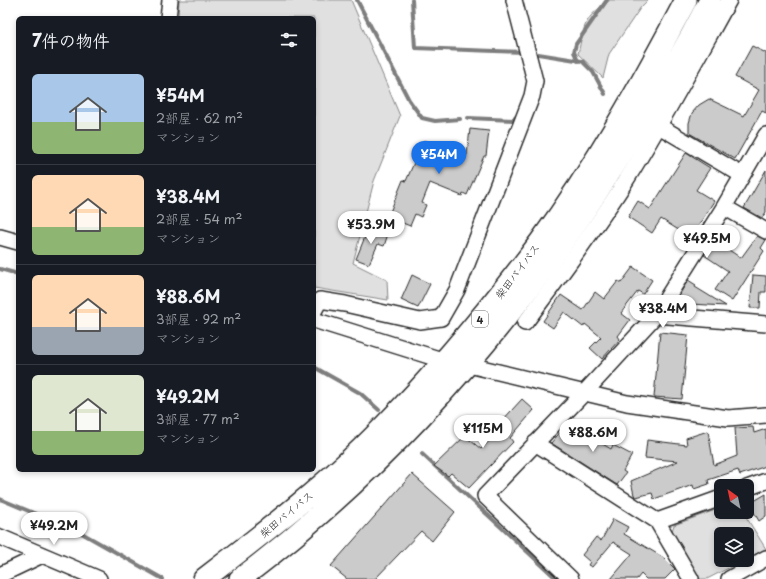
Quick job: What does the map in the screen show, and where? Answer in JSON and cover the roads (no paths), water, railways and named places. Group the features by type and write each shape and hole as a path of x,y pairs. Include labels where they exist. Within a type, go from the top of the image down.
{"highway":[{"name":"柴田バイパス","path":"204,579 264,533 323,483 381,430 445,361 541,240 593,162 639,88 686,0"},
{"name":"柴田バイパス","path":"240,579 339,498 375,464 469,365 510,315 571,246 647,115 710,0"}],"street":[{"path":"168,16 170,0"},
{"path":"316,307 320,300 345,304 420,321 441,318 456,290 532,96 535,81 514,0"},
{"path":"525,323 571,246 624,182 659,126 729,0"},
{"path":"659,126 742,175"},
{"path":"571,579 485,496 584,393 656,315 724,207 766,135"},
{"path":"724,207 766,232"},
{"path":"0,237 16,241"},
{"path":"656,315 766,324"},
{"path":"316,321 445,361 469,365 627,403 728,418 766,415"},
{"path":"535,443 657,522 691,579"},
{"path":"754,485 766,481"},
{"path":"657,522 714,501"},
{"path":"0,537 98,579"},
{"path":"0,575 42,555"},
{"path":"729,579 766,558"}],"waterway":[{"path":"357,0 409,100 422,118 435,121 460,119"},
{"path":"412,0 415,48 523,52 523,54"},
{"path":"578,61 574,52 576,44 607,0"},
{"path":"532,53 582,61 593,72 605,94"},
{"path":"468,118 513,120 517,116"},
{"path":"0,269 16,273"},
{"path":"316,368 360,393 379,410"},
{"path":"422,454 557,579"},
{"path":"0,499 48,519 55,518 163,579"}]}
